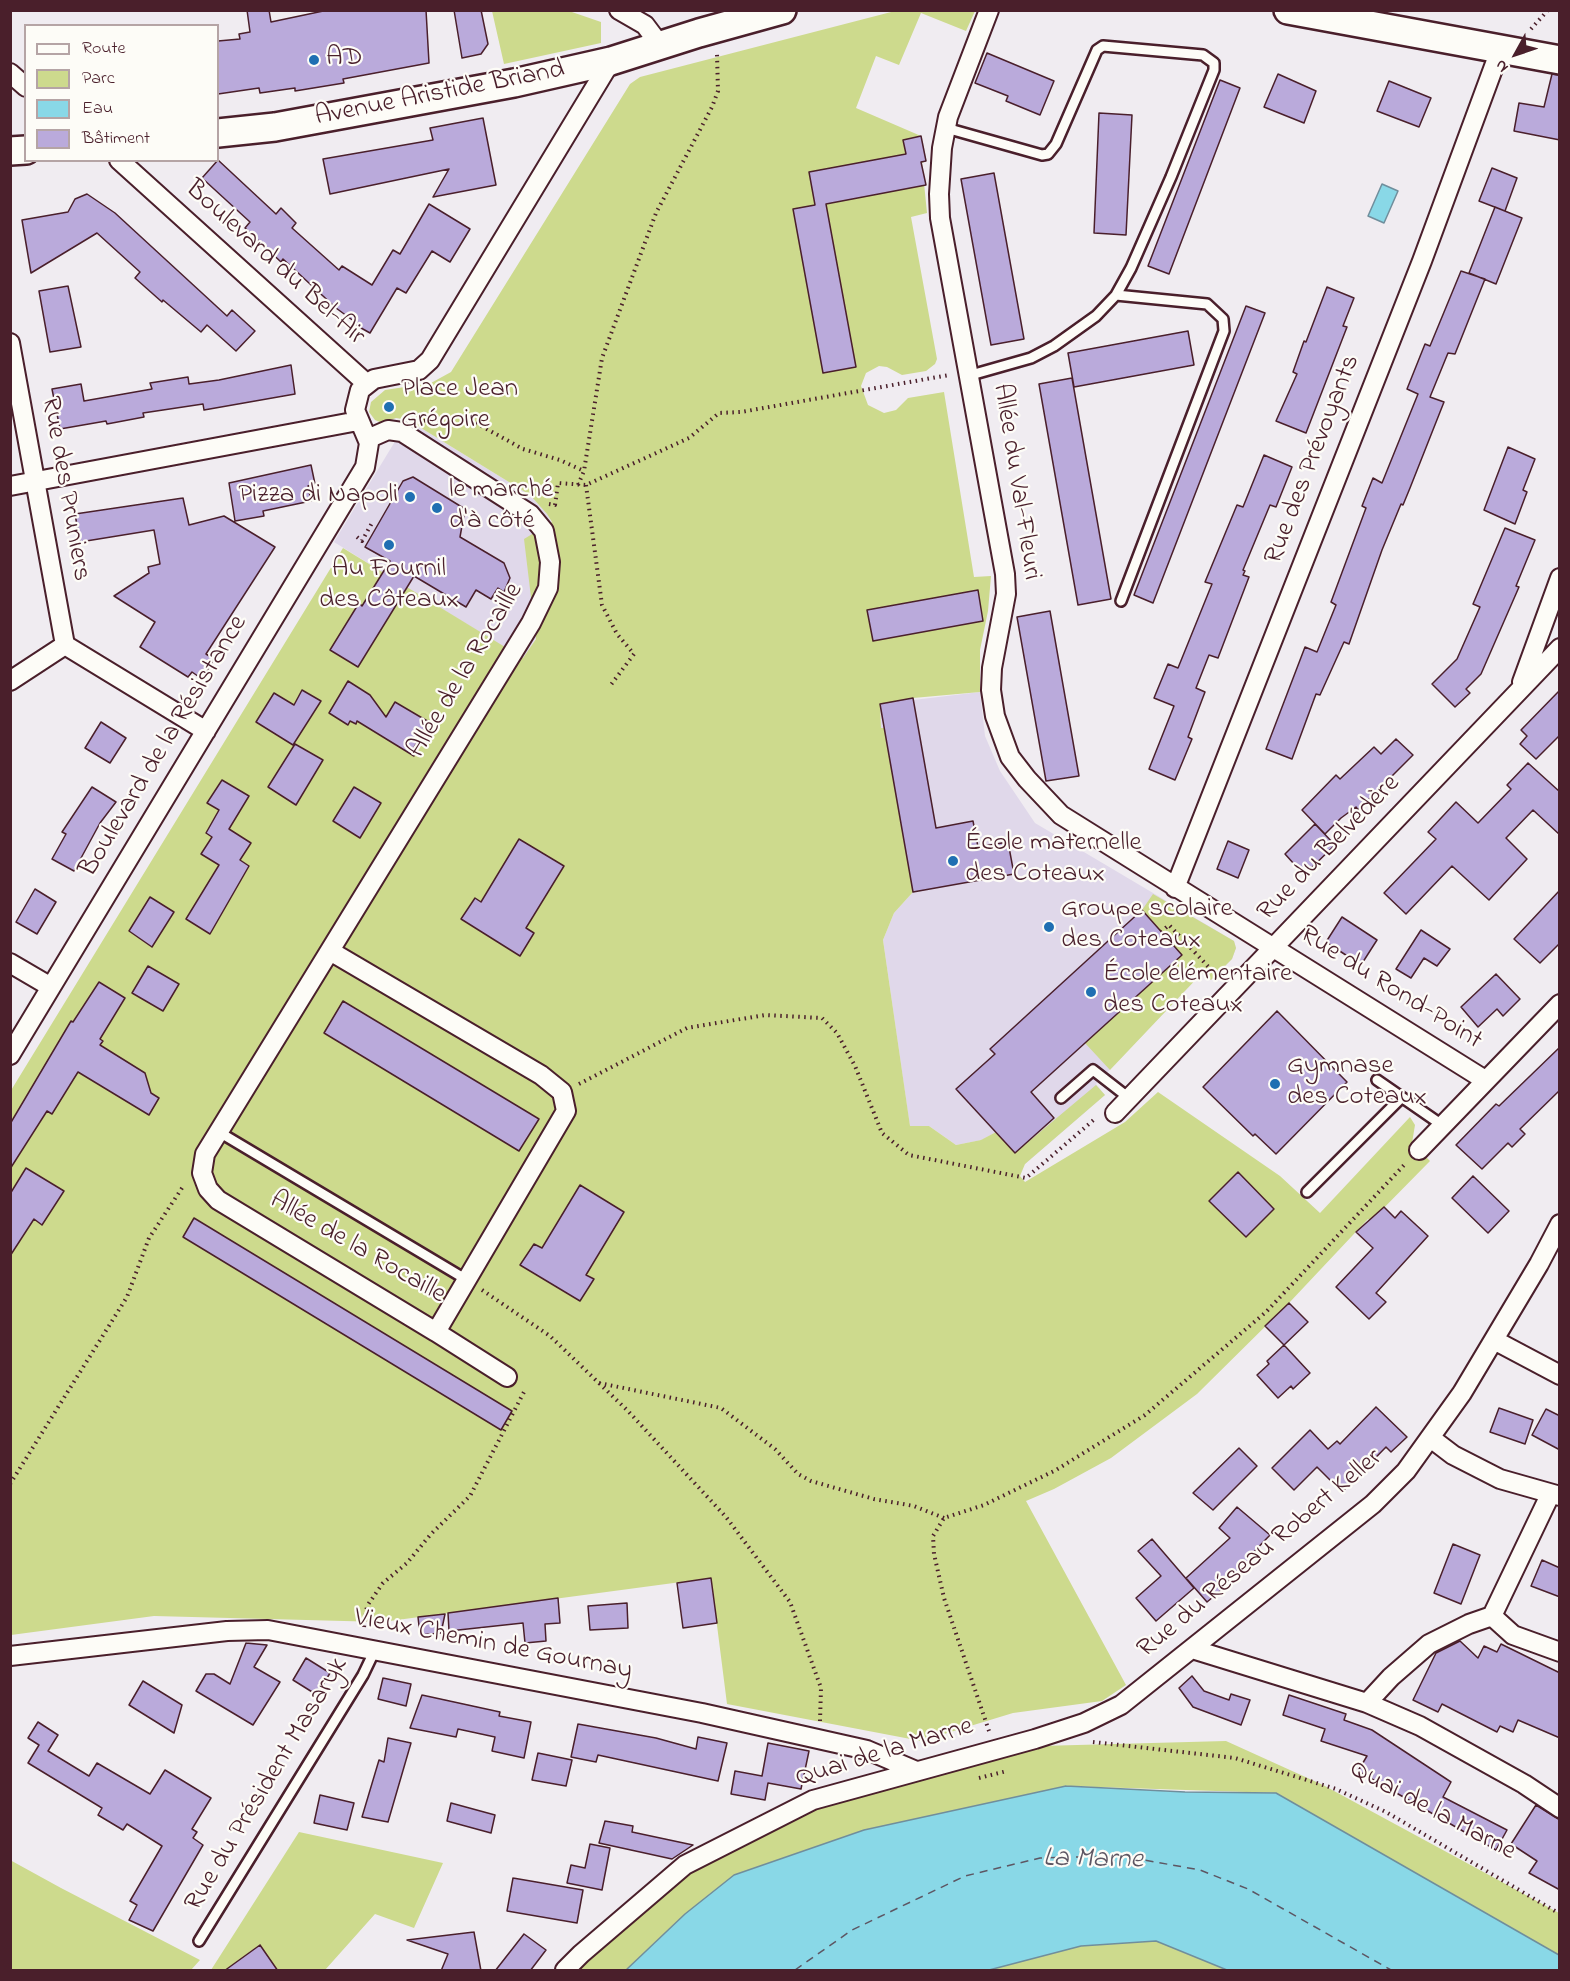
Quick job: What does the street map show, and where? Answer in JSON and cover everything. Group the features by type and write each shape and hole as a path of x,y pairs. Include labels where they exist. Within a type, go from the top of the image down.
{"street":[{"path":"619,10 645,25 660,45"},
{"name":"Avenue Aristide Briand","path":"219,133 275,127 514,83 610,61 782,10"},
{"name":"Allée du Val-Fleuri","path":"990,10 946,128 940,171 940,218 971,373 1005,574 1006,594 992,668 991,690 1001,736 1010,757 1027,779 1061,815 1175,888"},
{"path":"1288,10 1560,60"},
{"name":"Rue des Prévoyants","path":"1175,888 1422,261 1500,50"},
{"path":"362,429 356,399 367,384 381,376 419,370 430,360 610,61"},
{"path":"10,73 24,85"},
{"name":"Boulevard du Bel-Air","path":"121,162 367,384"},
{"name":"Rue des Pruniers","path":"10,343 64,645"},
{"name":"Allée de la Rocaille","path":"10,486 362,429 372,437 388,430 402,432 530,514 544,531 550,562 548,588 531,623 205,1154 202,1173 208,1189 218,1200 436,1332 566,1111 562,1092"},
{"name":"Boulevard de la Résistance","path":"10,1055 365,467 369,447 362,429"},
{"path":"1519,690 1560,578"},
{"path":"10,681 64,645 206,731"},
{"name":"Rue du Belvédère","path":"1115,1113 1560,648"},
{"name":"Rue du Rond-Point","path":"1175,888 1485,1080"},
{"path":"330,951 541,1074 562,1092"},
{"path":"10,963 51,987"},
{"path":"1419,1150 1560,1004"},
{"name":"Rue du Réseau Robert Keller","path":"1121,1705 1373,1504 1406,1471 1431,1439 1494,1340 1560,1224"},
{"path":"436,1332 507,1377"},
{"path":"1494,1340 1560,1375"},
{"path":"1367,1703 1391,1677 1429,1644 1469,1624 1492,1616 1555,1496 1500,1479 1453,1455 1431,1439"},
{"path":"1492,1616 1513,1635 1560,1652"},
{"name":"Vieux Chemin de Gournay","path":"10,1656 227,1631 268,1630 702,1713 867,1750 914,1770"},
{"path":"1192,1649 1367,1703 1420,1726 1524,1784 1560,1808"},
{"name":"Quai de la Marne","path":"565,1971 685,1865 813,1800 1084,1723 1121,1705"}],"lane":[{"path":"946,128 1048,154 1056,144 1097,51 1103,46 1203,55 1214,63 1214,70 1131,268 1116,295 1096,316 1054,346 1020,362 971,373"},
{"path":"1116,295 1207,304 1223,319 1224,331 1121,601"},
{"path":"1061,1098 1093,1070 1129,1098"},
{"path":"1377,1080 1442,1125"},
{"path":"1307,1192 1401,1098"},
{"path":"219,1132 467,1280"},
{"name":"Rue du Président Masaryk","path":"199,1941 363,1675 367,1650"}],"path":[{"path":"1527,38 1531,29 1548,10"},
{"path":"578,485 584,471 602,358 656,213 712,107 718,91 717,47"},
{"path":"539,502 555,505 558,483 586,485 689,438 719,413 741,412 971,373"},
{"path":"418,426 436,418 465,417 523,449 560,460 584,471"},
{"path":"586,485 602,605 617,634 634,654 610,686"},
{"path":"357,537 362,541 372,523"},
{"path":"1161,932 1169,925 1231,992"},
{"path":"562,1092 687,1028 765,1015 822,1018 837,1033 855,1066 882,1133 909,1155 1026,1178 1102,1112 1115,1113"},
{"path":"599,1383 721,1408 775,1449 798,1474 811,1481 874,1499 914,1506 944,1518 984,1505 1056,1470 1145,1415 1266,1312 1419,1150"},
{"path":"10,1484 127,1297 149,1238 205,1154"},
{"path":"467,1280 550,1336 599,1383 726,1517 790,1602 821,1688 819,1740"},
{"path":"367,1650 367,1606 372,1596 470,1496 477,1484 526,1388 507,1377"},
{"path":"944,1518 933,1536 937,1565 969,1676 996,1749"},
{"name":"Quai de la Marne","path":"1083,1743 1235,1758 1336,1790 1386,1812 1560,1914"},
{"name":"Quai de la Marne","path":"976,1778 1013,1769"}],"shaded area":[{"path":"408,420 530,495 547,514 559,535 561,598 523,659 334,542"},
{"name":"Groupe scolaire des Coteaux","path":"980,692 985,736 1000,771 1035,823 1234,941 1236,948 1232,959 1211,980 1202,973 1096,1084 1105,1095 1025,1164 996,1132 982,1140 956,1145 929,1126 910,1127 883,940 894,913 913,892 881,728 880,704"}],"green space":[{"path":"492,11 569,11 601,22 601,43 504,64"},
{"path":"895,11 975,11 966,31 921,13 899,65 876,56 856,108 921,136 926,161 922,163 927,213 911,217 937,359 935,364 926,371 902,375 887,367 879,366 866,373 861,386 868,405 884,413 896,410 908,398 944,392 974,577 991,576 988,611 980,650 980,692 913,698 880,704 881,728 884,728 913,892 894,913 883,940 910,1126 929,1126 956,1145 981,1140 996,1132 1015,1153 1096,1085 1105,1095 1025,1164 1020,1176 1025,1182 1125,1122 1158,1092 1280,1176 1320,1213 1410,1117 1415,1125 1412,1143 1430,1161 1371,1221 1368,1219 1289,1303 1197,1394 1111,1458 1054,1489 1026,1501 1126,1685 1102,1701 1013,1713 921,1741 727,1704 711,1578 382,1622 154,1616 11,1635 10,1092 343,548 523,658 536,639 524,539 552,522 547,514 530,495 408,420 396,418 382,423 375,420 369,412 371,402 385,390 431,383 451,372 630,84 640,77"},
{"path":"1153,894 1234,941 1236,948 1232,959 1211,980 1202,973 1110,1070 1085,1043 1182,955 1142,910"},
{"path":"1226,1741 1323,1785 1559,1913 1559,1955 1276,1793 1066,1786 685,1914 626,1970 565,1970 685,1865 813,1800 1040,1746"},
{"path":"299,1832 443,1863 414,1928 375,1914 325,1970 211,1970"},
{"path":"10,1860 200,1960 191,1970 11,1970"},
{"path":"1156,1941 1227,1970 989,1970 1081,1946"}],"water":[{"path":"1382,184 1398,191 1384,223 1368,216"},
{"name":"La Marne","path":"1066,1786 1185,1792 1276,1793 1559,1955 1559,1970 1227,1970 1156,1941 1081,1946 989,1970 626,1970 685,1914 734,1875 864,1830"}],"building":[{"path":"247,10 269,10 271,22 328,10 426,10 429,63 343,79 344,83 295,91 295,88 260,93 259,88 219,94 219,41 240,39 239,34 250,32"},
{"path":"454,10 481,10 488,44 481,54 462,58"},
{"path":"987,53 1054,81 1040,115 1006,101 1008,96 975,83"},
{"path":"1278,74 1316,91 1304,123 1264,107"},
{"path":"1552,74 1560,75 1560,140 1514,131 1519,103 1544,107"},
{"path":"1220,80 1240,88 1169,274 1148,266"},
{"path":"1389,81 1431,98 1419,127 1377,111"},
{"path":"1099,113 1132,115 1126,235 1094,233"},
{"path":"483,118 496,185 433,197 449,169 330,194 323,159 433,140 430,128"},
{"path":"921,136 926,161 921,162 926,185 826,204 856,367 823,373 793,209 815,205 809,172 906,154 903,140"},
{"path":"219,161 276,214 281,208 296,223 292,228 339,270 342,266 372,285 393,250 400,254 429,204 470,229 450,262 432,251 406,293 397,288 370,333 354,324 355,322 336,308 283,259 281,262 245,228 250,222 202,178"},
{"path":"1492,168 1517,178 1505,211 1479,201"},
{"path":"994,173 1024,339 991,345 961,179"},
{"path":"87,194 115,213 227,316 232,310 255,331 236,351 207,325 201,332 135,278 140,272 97,233 31,273 22,220 68,212 75,199"},
{"path":"1495,207 1522,218 1496,284 1469,273"},
{"path":"1461,271 1485,279 1455,354 1448,353 1430,397 1444,402 1403,505 1401,504 1382,550 1349,644 1344,642 1320,695 1316,694 1292,759 1266,749 1305,647 1317,652 1336,605 1331,602 1366,508 1362,506 1373,478 1382,483 1418,394 1407,389 1425,344 1430,346"},
{"path":"68,286 81,347 50,352 39,291"},
{"path":"1327,287 1354,298 1343,326 1347,327 1306,433 1276,421 1297,374 1293,372"},
{"path":"1246,306 1265,313 1153,603 1134,595"},
{"path":"1188,331 1194,365 1074,387 1068,353"},
{"path":"291,365 295,394 204,410 203,404 143,413 144,417 107,424 106,421 60,429 52,389 81,384 84,401 152,389 150,383 188,377 189,384"},
{"path":"1072,378 1111,599 1078,605 1039,384"},
{"path":"1508,447 1535,459 1523,490 1527,492 1515,524 1484,510"},
{"path":"1264,455 1292,467 1276,507 1270,505 1243,570 1245,571 1243,575 1249,577 1218,658 1209,655 1196,688 1205,692 1188,737 1192,739 1175,780 1149,769 1174,706 1154,698 1168,664 1178,668 1212,584 1205,582 1237,505 1243,507"},
{"path":"311,465 315,484 308,486 311,501 263,511 264,516 235,521 229,483"},
{"path":"413,477 465,509 460,537 504,563 510,578 504,592 498,588 491,599 476,590 466,607 414,576 358,667 330,650 359,603 362,606 390,561 365,547 403,481"},
{"path":"183,498 189,525 224,516 275,547 206,654 214,659 202,679 192,672 188,677 140,647 155,622 114,596 149,573 148,567 160,564 154,530 80,542 75,514"},
{"path":"1505,528 1535,540 1516,586 1519,587 1481,674 1466,689 1470,693 1455,707 1432,684 1457,659 1480,607 1473,604"},
{"path":"978,590 983,621 873,641 867,610"},
{"path":"1050,611 1079,776 1046,781 1017,617"},
{"path":"348,681 370,695 386,717 395,702 429,722 412,751 414,756 357,721 356,724 350,721 348,725 329,713"},
{"path":"302,690 321,701 293,745 256,722 274,693 294,705"},
{"path":"1560,690 1560,735 1536,759 1520,744 1527,736 1521,730"},
{"path":"913,698 936,828 973,821 978,847 1008,842 1014,874 913,892 880,704"},
{"path":"101,722 126,738 110,763 85,748"},
{"path":"1396,739 1413,755 1358,810 1356,807 1325,834 1302,810 1336,775 1340,779 1374,747 1381,754"},
{"path":"295,744 323,760 296,805 268,787"},
{"path":"1528,763 1560,792 1560,835 1533,810 1506,838 1527,859 1489,900 1452,866 1406,914 1384,893 1436,839 1428,832 1456,802 1478,823 1511,789 1507,785"},
{"path":"222,780 249,796 229,829 251,843 240,860 249,866 210,934 186,919 219,865 201,854 212,837 206,833 219,810 207,803"},
{"path":"92,787 116,802 100,823 74,871 52,859 66,834 62,832"},
{"path":"354,787 381,803 360,838 333,821"},
{"path":"1315,824 1335,845 1304,875 1285,854"},
{"path":"519,839 564,866 526,928 534,933 520,956 461,919 475,898 481,902"},
{"path":"1228,841 1249,850 1238,878 1217,869"},
{"path":"35,889 56,902 37,934 16,922"},
{"path":"1560,890 1560,943 1540,963 1514,939"},
{"path":"150,897 174,912 152,947 129,931"},
{"path":"1142,910 1182,955 1031,1092 1054,1118 1015,1153 956,1089 995,1054 990,1049"},
{"path":"1342,917 1377,940 1361,965 1326,942"},
{"path":"1421,930 1450,949 1437,966 1424,958 1411,978 1396,969"},
{"path":"148,966 179,984 163,1011 132,993"},
{"path":"1496,974 1520,999 1503,1016 1497,1009 1478,1027 1461,1007"},
{"path":"99,982 125,998 100,1039 103,1041 100,1045 145,1073 151,1093 159,1098 149,1115 78,1072 52,1114 47,1111 10,1169 10,1124 71,1021 73,1022"},
{"path":"343,1001 539,1119 519,1151 324,1033"},
{"name":"Gymnase des Coteaux","path":"1277,1011 1347,1082 1276,1154 1255,1134 1253,1136 1203,1087"},
{"path":"1560,1047 1560,1090 1520,1129 1525,1134 1512,1147 1508,1143 1482,1169 1456,1145 1496,1104 1499,1106"},
{"path":"26,1168 64,1191 42,1225 34,1219 10,1256 10,1194"},
{"path":"1238,1172 1274,1209 1246,1237 1209,1201"},
{"path":"1473,1176 1509,1211 1488,1233 1452,1198"},
{"path":"580,1185 624,1212 586,1275 594,1279 580,1301 520,1265 534,1244 542,1248"},
{"path":"1384,1207 1395,1218 1401,1211 1428,1236 1376,1293 1386,1302 1369,1319 1336,1287 1373,1248 1356,1232"},
{"path":"194,1218 512,1411 501,1430 183,1237"},
{"path":"1289,1303 1308,1322 1284,1345 1265,1326"},
{"path":"1284,1345 1310,1373 1293,1389 1291,1386 1278,1398 1257,1375 1269,1364 1267,1361"},
{"path":"1376,1407 1407,1437 1391,1452 1386,1447 1342,1492 1317,1467 1294,1490 1272,1468 1310,1430 1328,1449 1337,1441 1340,1444"},
{"path":"1499,1408 1533,1420 1525,1444 1490,1432"},
{"path":"1546,1409 1560,1416 1560,1450 1532,1435"},
{"path":"1239,1448 1257,1466 1213,1510 1193,1493"},
{"path":"1237,1507 1270,1535 1249,1557 1252,1559 1228,1580 1231,1582 1207,1602 1186,1578 1230,1538 1219,1528"},
{"path":"1152,1539 1194,1588 1156,1621 1136,1598 1161,1576 1138,1551"},
{"path":"1453,1544 1480,1555 1461,1604 1434,1593"},
{"path":"1542,1560 1560,1568 1560,1597 1531,1586"},
{"path":"711,1578 717,1623 683,1628 677,1583"},
{"path":"558,1598 560,1623 545,1624 546,1641 525,1643 523,1623 449,1631 448,1613"},
{"path":"627,1603 628,1628 590,1630 588,1606"},
{"path":"445,1614 441,1633 420,1635 418,1617"},
{"path":"1460,1641 1478,1658 1484,1646 1497,1652 1501,1644 1560,1673 1560,1738 1518,1720 1513,1732 1500,1726 1497,1732 1442,1704 1438,1712 1413,1700 1436,1653"},
{"path":"246,1643 267,1645 254,1667 280,1682 253,1725 196,1691 206,1674 214,1674 230,1684"},
{"path":"306,1658 330,1673 317,1695 293,1680"},
{"path":"1192,1676 1204,1691 1229,1700 1231,1694 1250,1700 1241,1725 1193,1707 1179,1688"},
{"path":"383,1678 411,1684 406,1706 378,1699"},
{"path":"143,1681 182,1705 174,1733 129,1705"},
{"path":"422,1695 500,1712 499,1716 531,1722 524,1758 492,1751 495,1737 458,1729 456,1737 410,1728"},
{"path":"1289,1695 1346,1714 1344,1720 1372,1730 1451,1782 1443,1797 1507,1830 1496,1850 1358,1771 1367,1756 1321,1741 1325,1729 1283,1715"},
{"path":"38,1722 58,1735 48,1751 89,1776 97,1763 150,1794 165,1770 211,1798 192,1829 197,1832 193,1838 203,1845 153,1931 129,1920 137,1905 130,1901 162,1846 127,1824 123,1830 98,1815 102,1808 28,1763 39,1745 28,1738"},
{"path":"578,1724 656,1738 696,1749 698,1737 727,1743 718,1781 598,1755 596,1762 571,1757"},
{"path":"388,1738 411,1743 388,1822 362,1817 379,1760 384,1762"},
{"path":"768,1743 809,1751 801,1789 768,1783 765,1800 731,1794 735,1771 762,1776"},
{"path":"538,1753 572,1760 566,1786 532,1780"},
{"path":"320,1795 354,1803 347,1830 314,1823"},
{"path":"451,1803 495,1815 491,1833 447,1821"},
{"path":"1536,1805 1560,1820 1560,1890 1529,1873 1537,1861 1511,1844"},
{"path":"605,1821 633,1826 632,1832 693,1845 672,1859 599,1843"},
{"path":"590,1844 610,1848 602,1890 567,1883 571,1865 585,1868"},
{"path":"513,1878 583,1890 577,1923 507,1911"},
{"path":"474,1932 481,1971 441,1971 448,1954 407,1940"},
{"path":"524,1934 546,1950 530,1971 495,1971"},
{"path":"260,1945 278,1971 224,1971"}],"ferry route":[{"path":"795,1970 852,1930 965,1876 1040,1858 1122,1856 1200,1870 1248,1889 1391,1970"}],"place":[{"name":"AD","path":"314,60"},
{"name":"Place Jean Grégoire","path":"389,407"},
{"name":"Pizza di Napoli","path":"410,497"},
{"name":"le marché d'à côté","path":"437,508"},
{"name":"Au Fournil des Côteaux","path":"389,545"},
{"name":"École maternelle des Coteaux","path":"953,861"},
{"name":"Groupe scolaire des Coteaux","path":"1049,927"},
{"name":"École élémentaire des Coteaux","path":"1091,992"},
{"name":"Gymnase des Coteaux","path":"1275,1084"}]}
